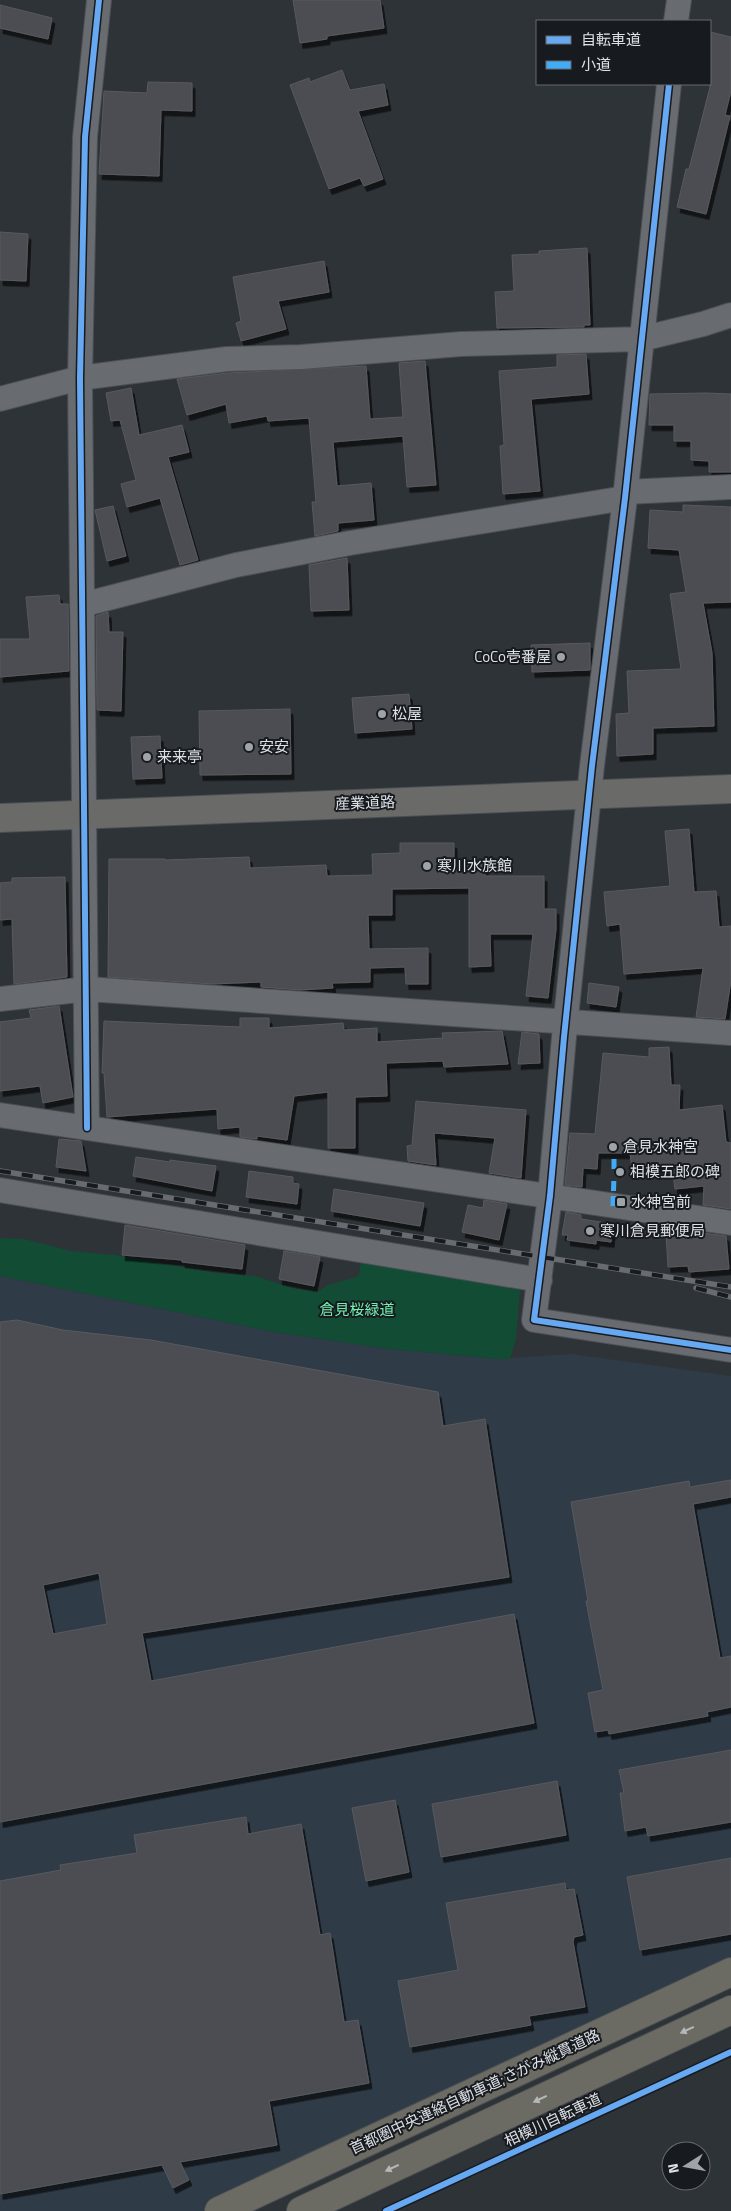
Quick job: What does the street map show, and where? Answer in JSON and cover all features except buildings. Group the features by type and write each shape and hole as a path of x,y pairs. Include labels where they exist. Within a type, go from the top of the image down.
{"highway":[{"name":"首都圏中央連絡自動車道;さがみ縦貫道路","path":"219,2211 731,1972"},
{"path":"301,2211 731,2010"}],"main road":[{"name":"産業道路","path":"0,818 731,789"}],"street":[{"path":"87,1128 80,378 85,138 99,0"},
{"path":"676,20 679,0"},
{"path":"669,85 625,495 565,1021 550,1196 534,1320 731,1350"},
{"path":"0,399 80,378 227,359 300,357 461,344 641,339 731,315"},
{"path":"82,605 236,564 350,543 625,495 731,488"},
{"path":"0,998 86,989 731,1034"},
{"path":"0,1116 731,1223"},
{"path":"0,1190 540,1280"},
{"path":"235,2211 731,1982"}],"shaded area":[{"path":"0,1276 274,1332 389,1349 498,1359 571,1354 731,1376 731,1962 206,2211 0,2211"}],"green space":[{"name":"倉見桜緑道","path":"0,1238 24,1239 71,1251 115,1255 217,1273 255,1276 296,1289 319,1291 328,1285 359,1276 361,1258 515,1282 520,1289 516,1339 510,1359 498,1359 389,1349 274,1332 0,1276"}],"railway":[{"path":"0,1171 731,1287"},
{"path":"696,1288 731,1297"}],"marked path":[{"path":"614,1156 614,1169"},
{"path":"613,1206 614,1176"}],"cycle path":[{"path":"87,1128 80,378 85,137 99,0"},
{"path":"669,85 625,498 592,766 564,1037 550,1196 534,1320 731,1350"},
{"name":"相模川自転車道","path":"386,2211 731,2052"}],"place":[{"name":"CoCo壱番屋","path":"561,657"},
{"name":"松屋","path":"382,714"},
{"name":"安安","path":"249,747"},
{"name":"来来亭","path":"147,757"},
{"name":"寒川水族館","path":"427,866"},
{"name":"倉見水神宮","path":"613,1147"},
{"name":"相模五郎の碑","path":"620,1172"},
{"name":"水神宮前","path":"621,1202"},
{"name":"寒川倉見郵便局","path":"590,1231"}]}
